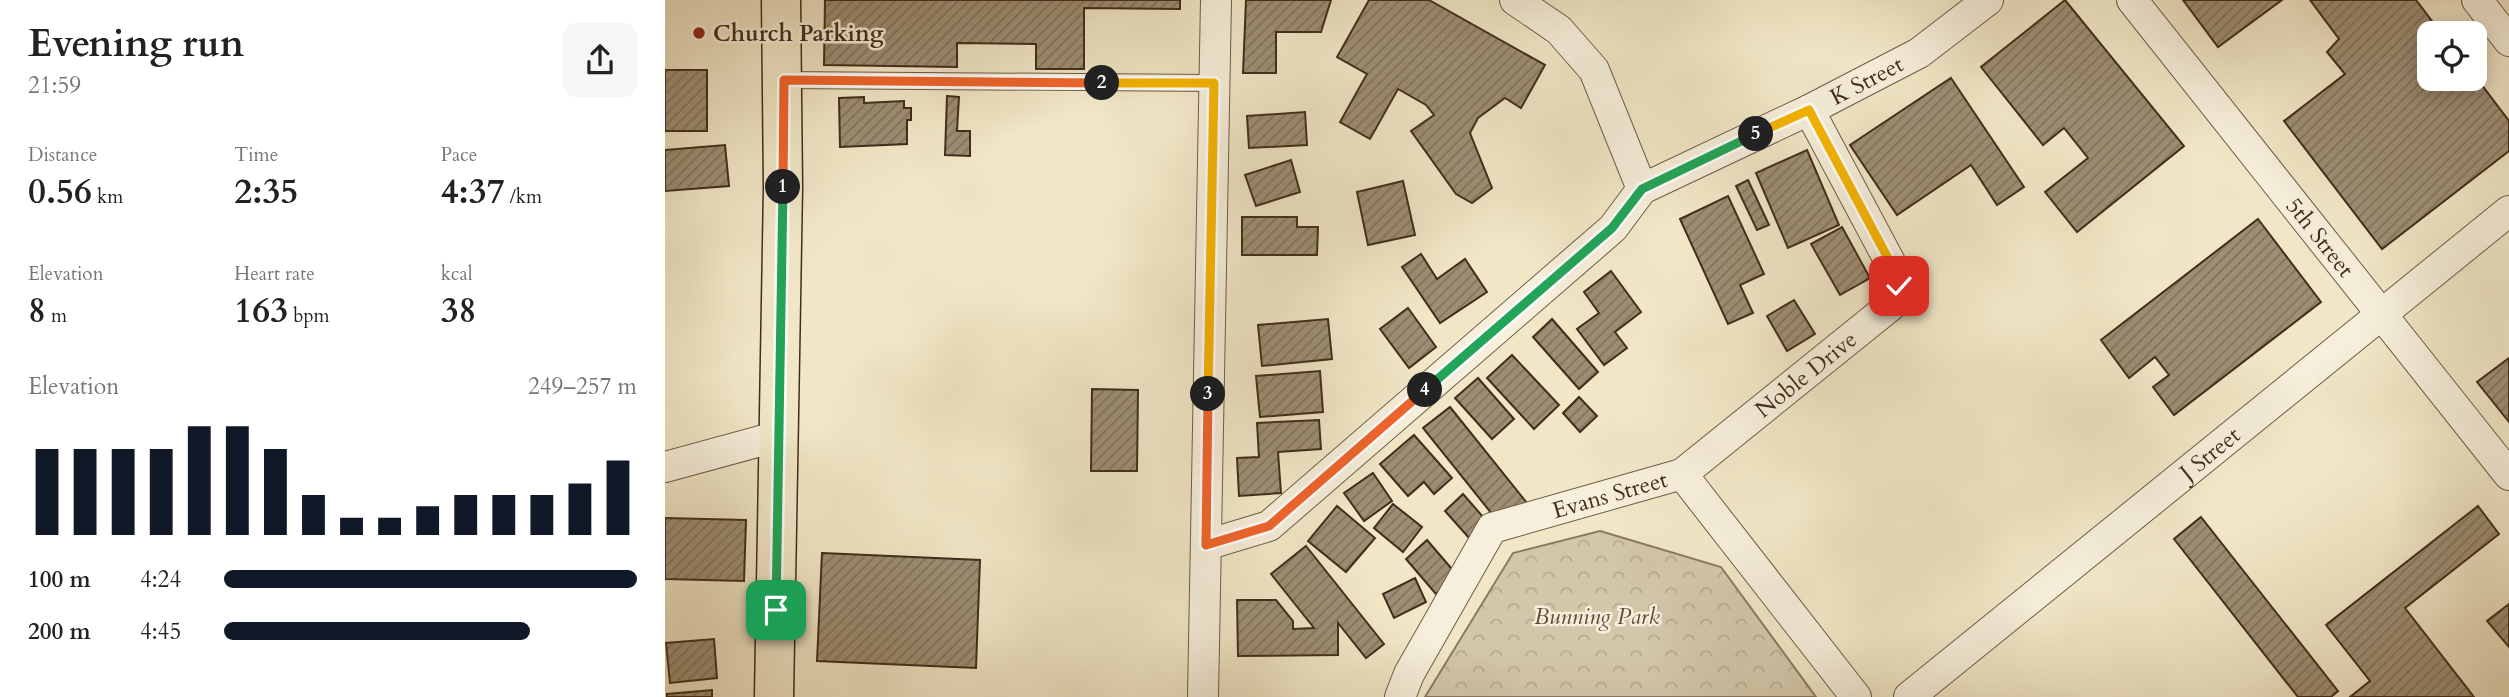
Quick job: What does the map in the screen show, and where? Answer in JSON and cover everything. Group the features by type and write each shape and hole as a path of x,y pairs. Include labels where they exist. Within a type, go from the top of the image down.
{"main road":[{"path":"774,697 784,80 781,0"}],"street":[{"path":"1203,697 1216,0"},
{"path":"1515,0 1559,30 1594,70 1642,189"},
{"name":"K Street","path":"1206,545 1269,526 1612,228 1642,189 1809,110 1919,53 1988,0"},
{"name":"5th Street","path":"2132,0 2509,475"},
{"path":"2477,0 2509,41"},
{"name":"Noble Drive","path":"1682,474 1894,303 1899,286 1890,262 1809,110"},
{"name":"J Street","path":"1909,697 2509,211"},
{"path":"665,467 779,436"},
{"name":"Evans Street","path":"1399,697 1409,674 1492,528 1682,474 1856,697"}],"lane":[{"path":"784,80 1214,83"}],"green space":[{"name":"Bunning Park","path":"1600,531 1721,567 1816,697 1425,697 1513,553"}],"building":[{"path":"825,0 1180,0 1180,9 1084,8 1084,69 1036,69 1036,44 957,43 957,67 824,65"},
{"path":"1246,0 1331,0 1321,32 1276,32 1276,73 1243,73"},
{"path":"1369,0 1429,0 1545,65 1521,108 1505,98 1478,118 1470,133 1492,188 1472,203 1456,194 1411,131 1434,115 1426,105 1398,89 1370,139 1340,122 1367,74 1337,57"},
{"path":"2065,0 2184,146 2077,232 2045,192 2088,158 2064,128 2043,145 1981,67"},
{"path":"2183,0 2282,0 2218,47"},
{"path":"2310,0 2416,0 2432,21 2417,21 2417,91 2486,91 2509,121 2509,151 2382,249 2284,121 2345,74 2327,52 2339,39"},
{"path":"665,70 707,70 707,131 665,131"},
{"path":"1951,78 2024,187 1997,205 1971,165 1897,215 1850,145"},
{"path":"947,96 959,97 957,131 970,131 970,156 945,155"},
{"path":"864,97 864,103 904,101 904,108 911,108 911,120 907,120 907,144 840,147 839,98"},
{"path":"1305,112 1307,145 1249,148 1247,116"},
{"path":"725,145 729,186 665,191 665,150"},
{"path":"1807,150 1839,225 1788,248 1756,173"},
{"path":"1291,160 1300,192 1256,206 1245,175"},
{"path":"1748,180 1769,225 1757,230 1736,186"},
{"path":"1403,181 1415,235 1368,245 1357,192"},
{"path":"1728,196 1764,274 1740,285 1753,313 1728,324 1680,219"},
{"path":"1242,217 1297,217 1297,227 1318,227 1317,255 1242,255"},
{"path":"2258,219 2321,302 2174,415 2153,387 2169,375 2155,357 2129,378 2101,340"},
{"path":"1842,227 1870,278 1840,295 1811,244"},
{"path":"1421,254 1437,279 1465,259 1487,292 1440,323 1402,267"},
{"path":"1611,271 1641,312 1615,332 1627,348 1604,365 1577,329 1599,313 1584,292"},
{"path":"1794,300 1815,334 1787,351 1767,316"},
{"path":"1408,308 1436,347 1409,368 1380,329"},
{"path":"1328,319 1332,359 1262,366 1258,325"},
{"path":"1552,319 1598,372 1579,389 1533,337"},
{"path":"1512,355 1559,405 1534,429 1487,378"},
{"path":"2509,358 2509,422 2477,382"},
{"path":"1320,371 1323,412 1260,417 1256,376"},
{"path":"1478,378 1514,419 1492,439 1455,398"},
{"path":"1092,389 1138,390 1137,471 1091,471"},
{"path":"1579,397 1597,416 1580,432 1563,413"},
{"path":"1450,407 1531,508 1504,529 1423,428"},
{"path":"1319,420 1321,449 1278,452 1281,493 1239,496 1237,458 1259,457 1257,423"},
{"path":"1414,435 1452,478 1434,494 1424,482 1408,496 1380,464"},
{"path":"1373,473 1392,501 1364,521 1344,493"},
{"path":"1463,494 1497,533 1479,549 1445,511"},
{"path":"1393,504 1422,527 1403,552 1374,528"},
{"path":"1337,506 1375,538 1346,572 1308,541"},
{"path":"2478,506 2499,534 2405,608 2474,697 2350,697 2370,681 2326,625"},
{"path":"2201,517 2338,691 2331,697 2298,697 2174,539"},
{"path":"665,518 746,520 744,581 665,579"},
{"path":"1427,540 1457,575 1436,594 1406,559"},
{"path":"1306,546 1384,644 1366,658 1338,623 1338,655 1238,656 1237,600 1276,600 1293,621 1293,629 1314,628 1271,574"},
{"path":"822,553 980,560 976,668 817,661"},
{"path":"1415,578 1426,602 1394,618 1383,594"},
{"path":"2509,604 2509,647 2487,621"},
{"path":"714,639 717,678 670,683 666,643"},
{"path":"712,690 712,697 667,697 667,694"}],"place":[{"name":"Church Parking","path":"699,33"}],"route":[{"path":"776,610 784,80 1214,83 1206,545 1269,526 1612,228 1642,189 1809,110 1890,262 1899,286"}]}
